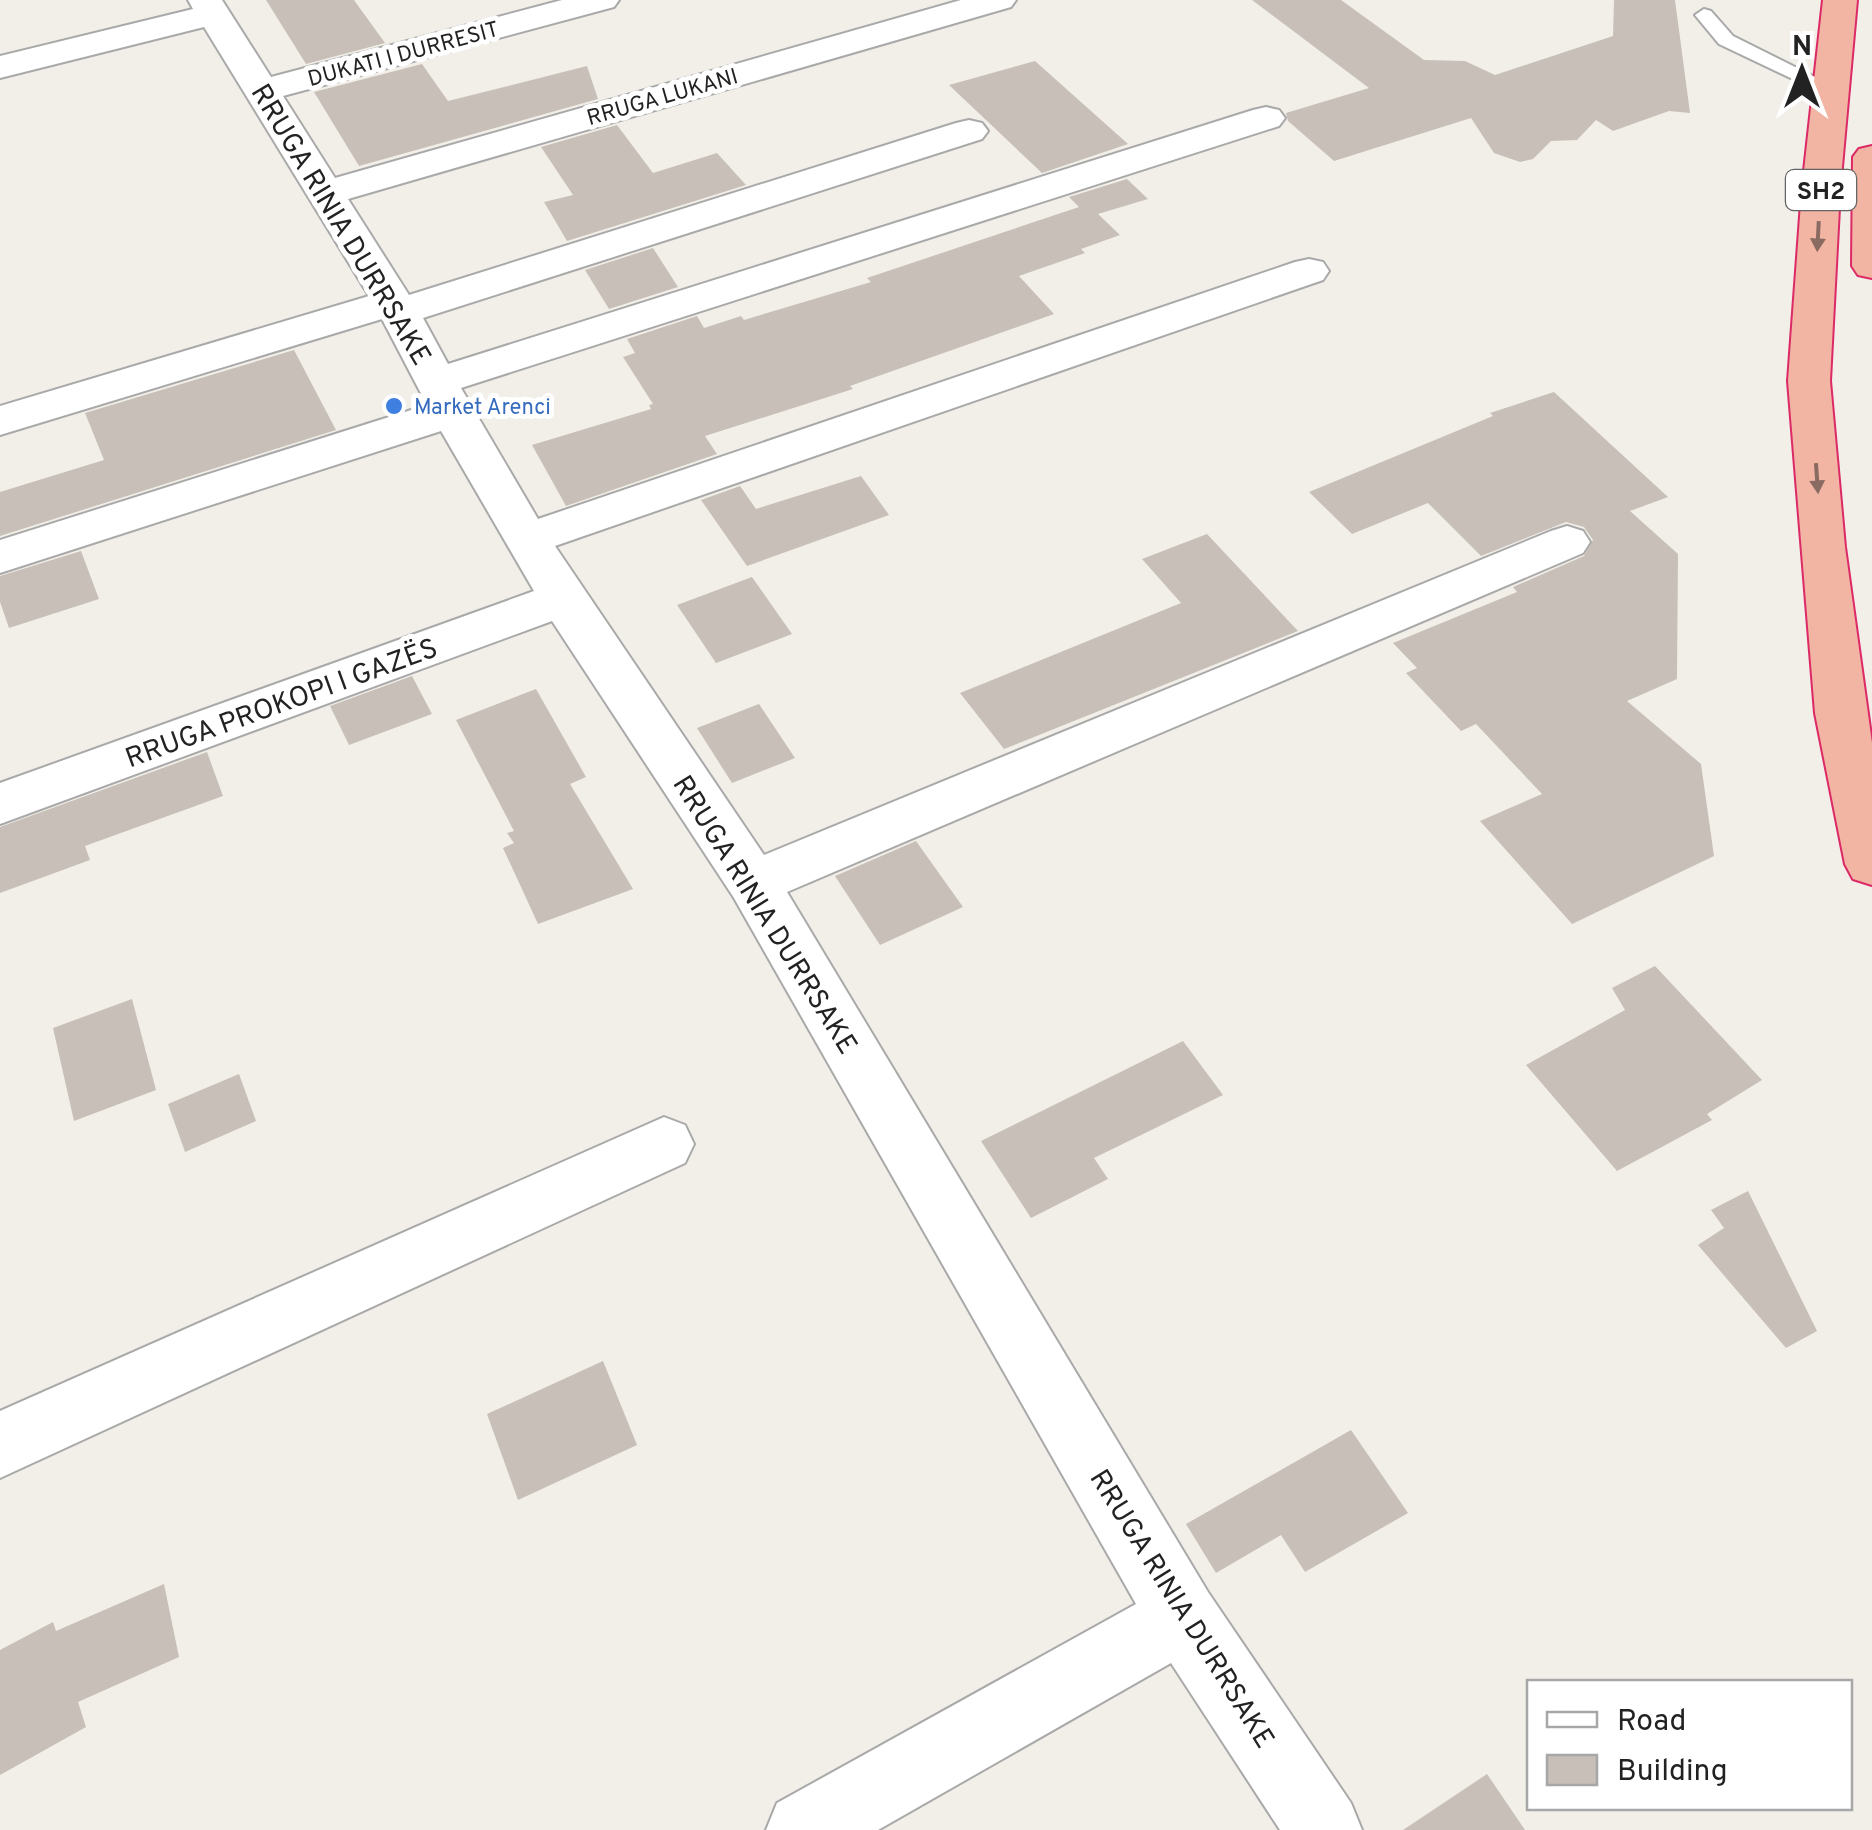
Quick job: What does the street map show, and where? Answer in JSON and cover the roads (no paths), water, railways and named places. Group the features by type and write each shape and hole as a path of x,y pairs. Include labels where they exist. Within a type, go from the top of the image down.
{"highway":[{"name":"SH2","path":"1840,0 1829,88 1810,381 1840,713 1872,864"},
{"name":"SH2","path":"1871,252 1872,157"}],"street":[{"name":"DUKATI I DURRESIT","path":"263,90 602,0"},
{"name":"RRUGA LUKANI","path":"324,193 999,0"},
{"name":"RRUGA RINIA DURRSAKE","path":"210,7 396,307 443,397 562,599 754,884 1184,1618 1324,1830"},
{"path":"0,67 210,7"},
{"path":"0,558 443,397 1266,118"},
{"path":"0,422 396,307 969,131"},
{"path":"527,539 1309,271"},
{"path":"754,884 1567,542"},
{"name":"RRUGA PROKOPI I GAZËS","path":"0,804 562,599"},
{"path":"0,1446 664,1144"},
{"path":"804,1830 1184,1618"}],"lane":[{"path":"1704,16 1726,40 1829,88"}],"place":[{"name":"Market Arenci","path":"394,406"}]}
